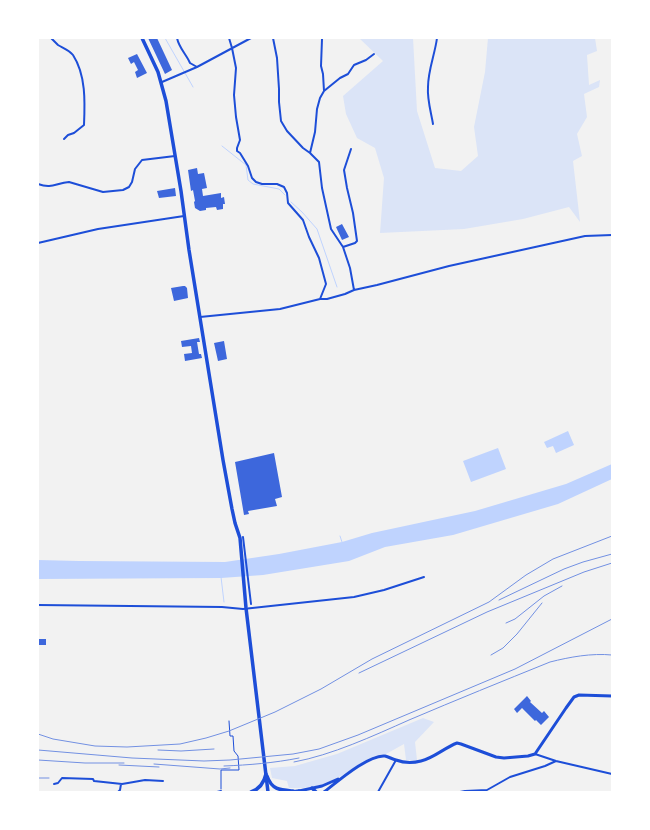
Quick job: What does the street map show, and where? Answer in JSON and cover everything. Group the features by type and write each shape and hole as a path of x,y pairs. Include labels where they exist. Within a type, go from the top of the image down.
{"main road":[{"path":"142,38 152,58 166,101 185,216 199,317 228,488 235,523 242,538 246,608 268,792"},
{"path":"324,792 342,778 368,761 377,757 386,756 396,760 411,762 420,761 429,759 457,744 461,744 496,757 504,758 535,754 538,752 574,697 579,695 612,696"},
{"path":"266,773 270,783 277,789 292,792 300,792 322,786 342,778"},
{"path":"251,792 261,786 266,773"},
{"path":"312,788 316,792"}],"street":[{"path":"52,38 72,54 79,67 84,91 84,124 74,133 64,138"},
{"path":"177,38 190,63 197,67"},
{"path":"229,38 236,68 234,95 240,140 237,151 240,153 248,166 252,178 256,182 262,184 277,184 284,187 287,193 288,203 303,220 319,258 326,284 320,299"},
{"path":"161,83 197,67 251,38"},
{"path":"273,38 277,58 281,121 287,131 302,148 310,153 319,162 322,188 331,229 343,248 350,268 354,290"},
{"path":"433,124 428,88 437,38"},
{"path":"322,39 321,66 324,91"},
{"path":"310,153 315,132 317,109 324,91 340,78 348,74 354,66 374,54"},
{"path":"343,248 357,241 344,170 351,149"},
{"path":"38,184 48,186 70,182 103,192 123,190 132,182 135,169 142,160 175,156"},
{"path":"38,243 98,229 185,216"},
{"path":"199,317 280,309 320,299 327,299 354,290 449,266 577,237 612,235"},
{"path":"242,538 251,604"},
{"path":"38,605 222,606 239,609 354,596 384,590 424,578"},
{"path":"535,754 556,761 612,774"},
{"path":"378,792 396,760"},
{"path":"460,792 487,790 510,777 556,761"},
{"path":"54,784 58,783 62,778 92,779 94,781 122,784 145,780 163,781"},
{"path":"118,792 122,784"}],"path":[{"path":"219,792 221,770 238,770 238,756 234,752 233,736 230,736 229,721"}],"shaded area":[{"path":"359,38 413,38 417,111 435,168 461,171 478,156 474,127 485,72 488,38 595,38 597,51 587,55 589,85 600,80 599,87 584,94 587,117 577,134 582,156 573,161 580,222 569,207 523,219 464,229 380,233 384,178 375,148 357,138 346,114 343,96 383,61"},
{"path":"423,718 434,722 415,742 417,760 406,760 404,744 386,754 374,756 341,776 321,785 303,788 289,788 287,781 272,778 270,768 295,766 337,754"}],"water":[{"path":"568,431 574,445 556,453 553,446 547,448 544,442"},
{"path":"498,448 506,469 471,482 463,461"},
{"path":"612,464 612,479 558,504 453,535 385,547 349,561 263,575 221,578 38,579 38,560 225,562 279,554 342,542 372,533 475,511 566,484"}],"building":[{"path":"148,38 157,38 172,70 165,74"},
{"path":"137,54 147,73 137,78 135,72 138,70 134,62 131,64 128,58"},
{"path":"197,168 198,174 204,173 207,188 202,189 203,196 221,193 221,198 224,197 225,204 223,204 223,209 217,210 216,207 206,208 206,210 200,211 195,208 193,190 191,191 188,170"},
{"path":"175,188 176,196 159,198 157,191"},
{"path":"342,224 349,237 342,240 336,227"},
{"path":"185,286 187,288 188,298 174,301 171,288"},
{"path":"199,338 200,342 197,342 199,354 201,354 202,358 185,361 184,354 192,353 191,346 182,347 181,341"},
{"path":"224,341 227,359 218,361 214,343"},
{"path":"274,453 282,497 275,499 277,506 248,511 249,514 244,515 235,462"},
{"path":"38,639 46,639 46,645 38,645"},
{"path":"527,696 531,701 530,702 542,713 544,711 549,717 541,725 522,708 517,713 514,709"}],"waterway":[{"path":"165,38 193,87"},
{"path":"222,146 246,165 248,180 253,184 279,189 285,195"},
{"path":"291,202 317,229 337,287"},
{"path":"340,536 342,542"},
{"path":"221,577 224,602"}],"railway":[{"path":"38,734 53,739 95,746 127,747 180,744 229,731 275,712 321,689 372,659 489,602 526,575 553,559 612,536"},
{"path":"499,600 564,569 612,554"},
{"path":"359,673 487,612 584,572 612,563"},
{"path":"506,623 515,619 544,596 562,586"},
{"path":"491,655 503,648 517,634 542,603"},
{"path":"38,750 132,758 204,761 293,754 319,749 358,735 515,669 612,619"},
{"path":"294,762 323,755 352,744 550,662 581,656 612,655"},
{"path":"158,750 181,751 214,749"},
{"path":"224,766 262,764 299,758"},
{"path":"38,760 85,763 124,763"},
{"path":"154,764 220,769 230,768"},
{"path":"119,765 159,767"},
{"path":"38,778 49,778"}]}
